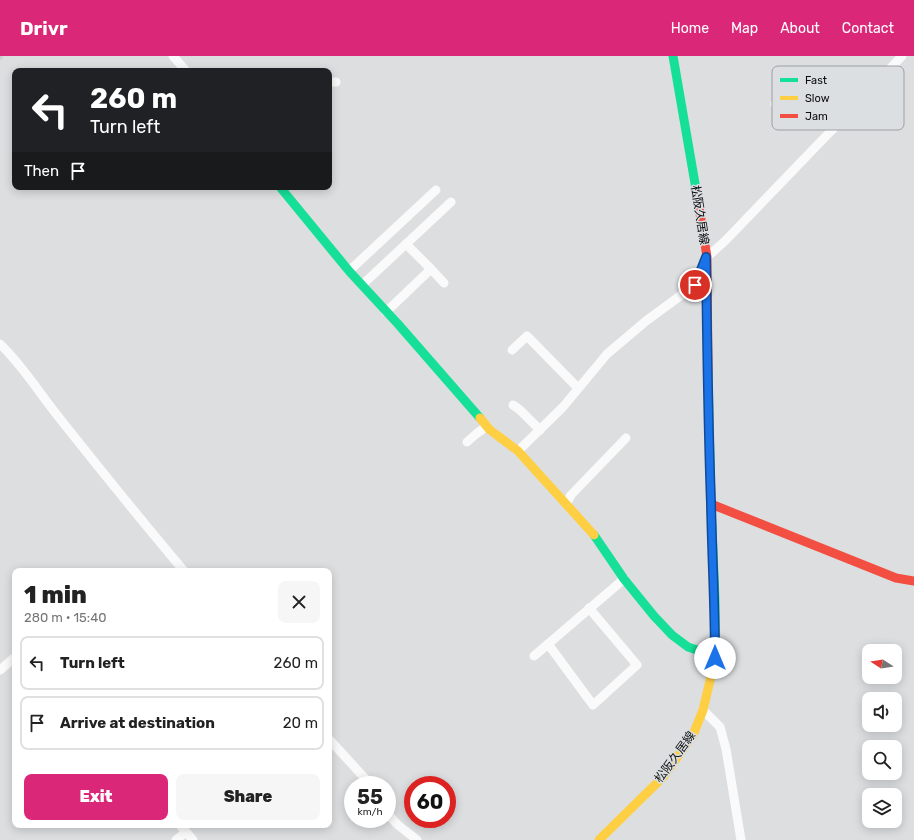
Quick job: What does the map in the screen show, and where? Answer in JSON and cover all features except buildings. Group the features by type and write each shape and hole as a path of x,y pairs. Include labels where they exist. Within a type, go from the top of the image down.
{"street":[{"path":"173,56 183,68"},
{"name":"松阪久居線","path":"599,840 664,776 693,735 703,710 715,658 715,600 711,504 706,257 673,56"},
{"path":"893,66 902,56"},
{"path":"518,451 563,407 607,354 646,321 695,285 706,257 725,241 832,130"},
{"path":"282,190 349,271 490,430 518,451 596,537 624,579 654,616 672,635 688,647 715,658"},
{"path":"349,271 436,190"},
{"path":"362,285 451,202"},
{"path":"406,244 444,283"},
{"path":"386,312 431,269"},
{"path":"512,350 527,336 578,388"},
{"path":"0,344 11,355 57,415 181,568"},
{"path":"513,405 540,430"},
{"path":"467,442 487,426"},
{"path":"566,504 571,495 626,438"},
{"path":"711,504 882,573 896,578 914,581"},
{"path":"534,656 624,579"},
{"path":"548,644 593,705 637,665 589,608"},
{"path":"0,670 12,660"},
{"path":"703,710 720,727 726,749 741,840"},
{"path":"332,742 363,776"},
{"path":"396,823 417,840"},
{"path":"176,840 183,828 193,840"}],"traffic: fast":[{"path":"673,56 697,195"},
{"path":"282,190 349,271 398,324 480,418"},
{"path":"708,373 715,600 715,658 713,668"},
{"path":"594,535 624,579 654,616 672,635 688,647 715,658"}],"traffic: slow":[{"path":"480,418 490,430 518,451 594,535"},
{"path":"599,840 664,776 693,735 703,710 713,668"}],"traffic: jam":[{"path":"697,195 707,257 708,373"},
{"path":"711,504 896,578 914,581"}],"route":[{"path":"695,285 706,257 711,504 715,600 715,658"}]}
